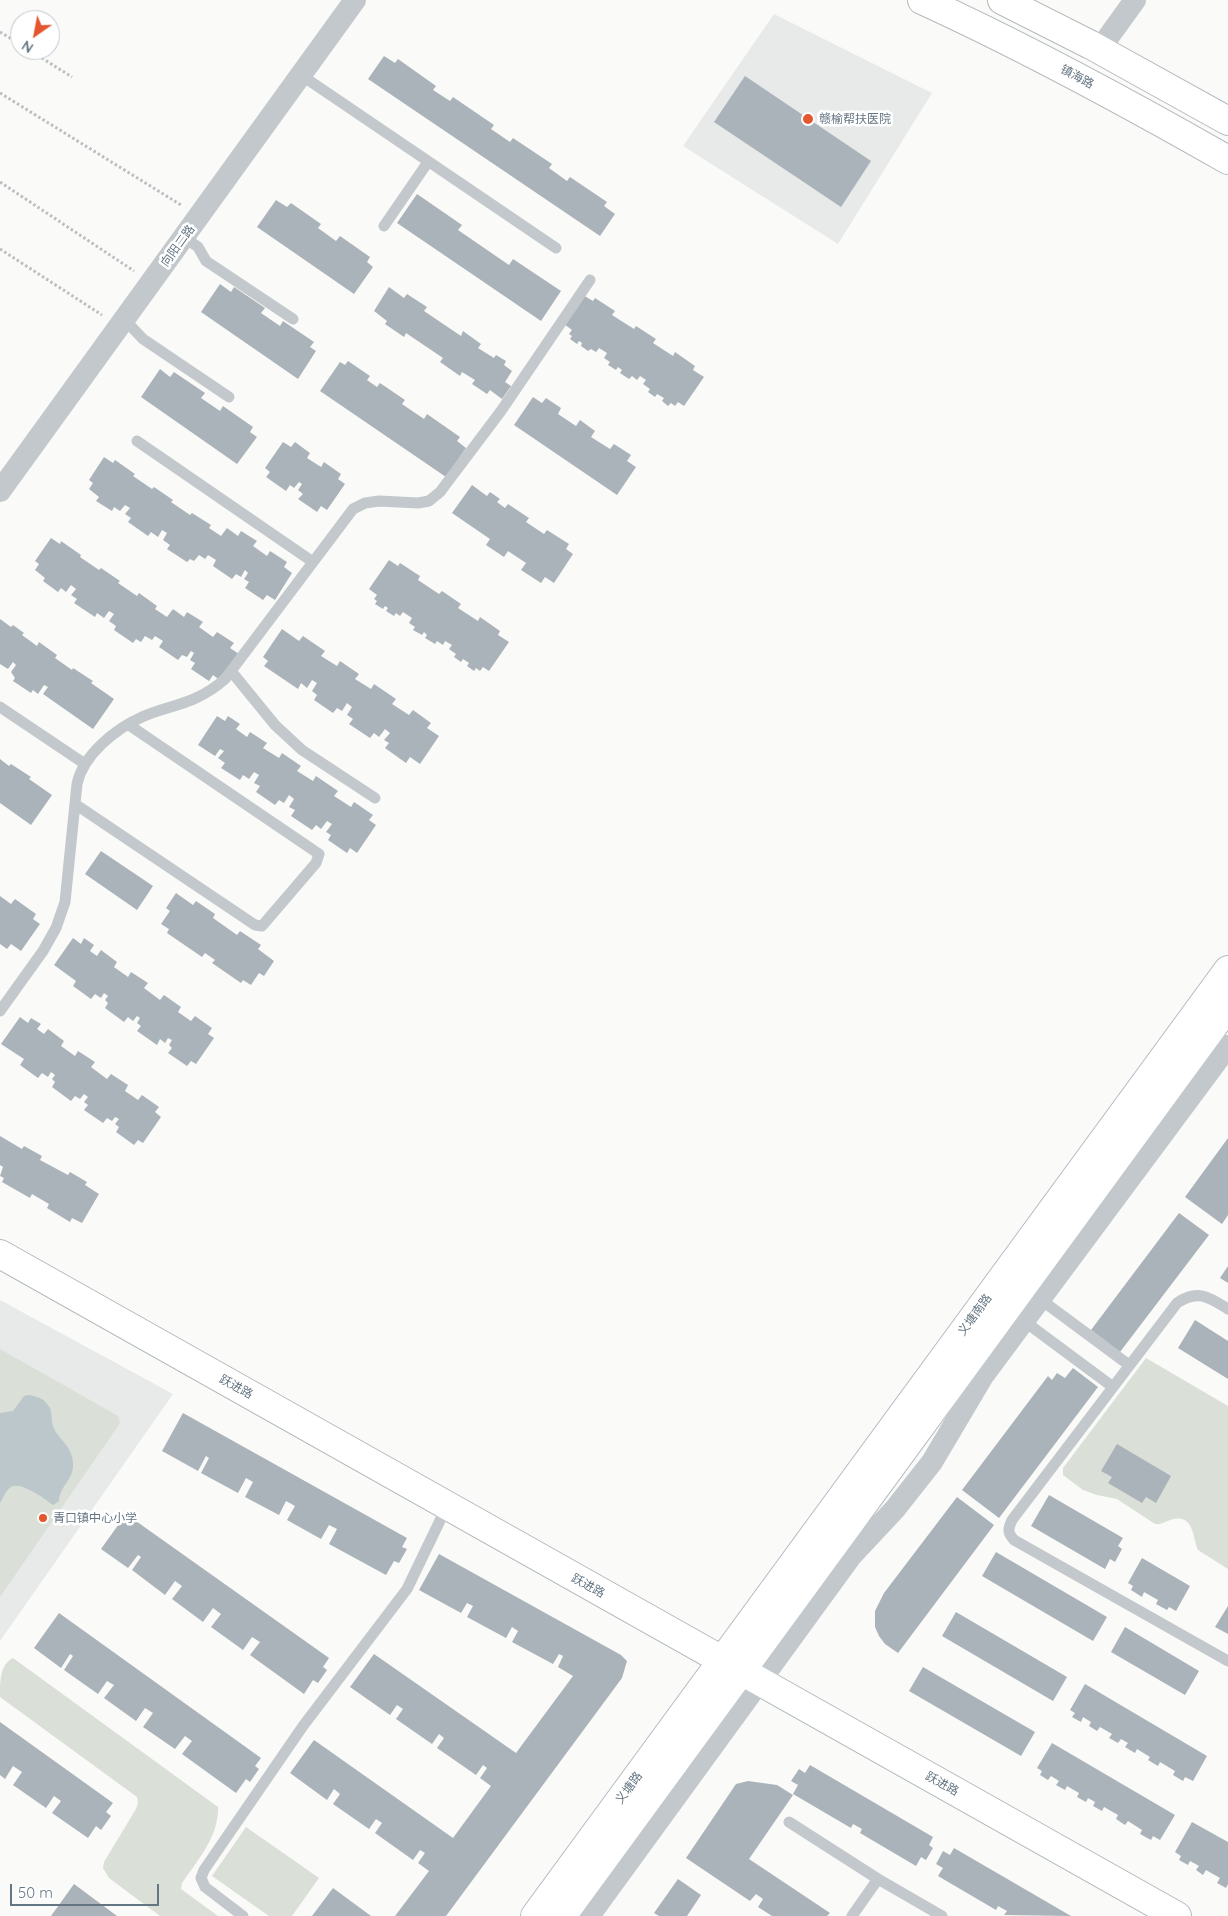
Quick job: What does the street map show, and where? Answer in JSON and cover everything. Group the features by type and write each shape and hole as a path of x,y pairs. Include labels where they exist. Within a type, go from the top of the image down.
{"main road":[{"name":"镇海路","path":"922,0 967,20 1075,76 1228,160"},
{"path":"1002,0 1099,50 1228,121"},
{"name":"义塘南路","path":"741,1671 1228,970"},
{"name":"义塘南路","path":"741,1671 1228,1006"},
{"name":"跃进路","path":"0,1254 741,1671 1160,1912"},
{"name":"义塘路","path":"535,1916 741,1671"},
{"name":"义塘路","path":"562,1916 741,1671"}],"street":[{"name":"向阳二路","path":"0,491 355,0"},
{"path":"1099,50 1135,0"},
{"path":"589,1916 741,1671 895,1509 932,1462 983,1376 1228,1046"}],"lane":[{"path":"301,75 556,248"},
{"path":"384,226 428,162"},
{"path":"184,237 198,247 206,261 293,319"},
{"path":"0,1010 43,951 56,928 65,902 80,771 90,756 109,738 141,717 196,699 225,679 353,509 365,503 379,501 418,504 429,501 440,492 501,411 590,280"},
{"path":"122,323 229,397"},
{"path":"137,440 313,562"},
{"path":"231,671 275,725 302,750 375,798"},
{"path":"0,707 85,764"},
{"path":"75,804 255,925 262,926 316,863 319,854 129,725"},
{"path":"1228,1309 1202,1296 1185,1297 1177,1303 1012,1520 1008,1529 1009,1534 1014,1540 1228,1661"},
{"path":"1040,1299 1129,1365"},
{"path":"1024,1321 1113,1387"},
{"path":"243,1916 205,1887 201,1878 204,1870 304,1726 407,1589 446,1506"},
{"path":"790,1822 878,1879 942,1916"},
{"path":"852,1916 878,1879"}],"path":[{"path":"45,60 72,77"},
{"path":"0,93 199,216"},
{"path":"0,182 151,282"},
{"path":"0,249 122,323"}],"shaded area":[{"name":"赣榆帮扶医院","path":"774,14 932,93 838,244 683,146"},
{"name":"青口镇中心小学","path":"0,1300 173,1394 0,1641"},
{"path":"0,1349 118,1416 120,1423 0,1597"},
{"path":"1146,1358 1228,1406 1228,1569 1198,1550 1192,1529 1185,1521 1174,1519 1155,1524 1117,1499 1083,1490 1063,1475 1063,1468"},
{"path":"30,1395 42,1399 49,1407 55,1431 69,1449 73,1460 72,1472 61,1492 59,1501 53,1505 21,1486 11,1487 0,1503 0,1413 13,1411 24,1396"},
{"path":"13,1658 218,1807 215,1828 211,1838 182,1883 181,1889 218,1916 160,1916 109,1878 103,1868 104,1862 136,1809 137,1797 0,1697 3,1669"},
{"path":"246,1827 319,1878 292,1916 269,1916 212,1876"}],"building":[{"path":"384,56 395,63 398,59 436,86 433,90 450,101 453,97 494,125 491,129 510,142 513,138 552,164 549,168 567,181 570,177 607,202 604,206 615,214 600,236 368,79"},
{"path":"745,76 871,161 841,207 714,122"},
{"path":"417,194 462,225 458,230 509,265 513,259 561,291 541,321 397,223"},
{"path":"276,200 287,207 291,203 321,224 318,228 336,241 340,236 370,257 367,262 373,267 354,294 257,227"},
{"path":"220,284 231,292 234,287 265,308 261,313 280,326 283,321 314,342 310,347 316,351 298,379 201,312"},
{"path":"389,287 404,298 407,294 427,307 424,311 461,336 463,331 481,344 478,348 494,358 496,355 506,361 504,365 512,371 505,382 511,386 502,399 490,390 487,394 472,384 475,380 462,372 460,376 440,362 443,358 406,333 404,337 385,324 387,321 374,311"},
{"path":"583,295 593,301 595,298 615,311 612,315 634,329 636,326 656,339 653,343 673,356 675,352 695,366 693,370 704,377 684,406 678,402 675,406 671,403 668,406 662,401 664,398 657,394 655,397 648,392 650,389 643,384 646,380 640,376 637,380 632,376 629,379 620,373 622,370 618,367 616,370 608,365 610,362 604,358 607,353 599,348 596,352 591,349 588,351 581,346 582,343 579,341 577,344 570,339 572,336 569,334 572,330 564,324"},
{"path":"348,361 370,376 367,380 377,387 380,383 405,400 402,404 424,419 427,414 460,437 457,441 466,448 446,477 320,391 340,362 345,365"},
{"path":"160,369 170,377 174,372 205,393 201,398 220,411 223,406 253,427 250,432 257,437 237,464 141,397"},
{"path":"533,397 542,403 546,398 561,408 558,414 576,426 580,420 595,431 591,437 610,449 614,444 631,455 627,461 636,467 617,495 514,425"},
{"path":"283,442 291,447 295,442 310,453 307,458 321,467 324,462 341,474 338,479 345,484 327,510 321,506 317,512 298,499 303,494 298,490 302,484 299,482 294,488 290,485 286,491 266,477 270,472 265,468"},
{"path":"104,457 113,463 115,460 135,474 133,476 173,500 171,502 190,515 192,513 211,525 209,528 221,536 227,528 238,536 241,531 257,541 253,546 267,556 270,551 287,562 284,567 292,573 275,600 267,595 263,600 245,588 249,582 244,579 248,573 245,570 241,577 236,574 232,579 213,566 216,560 208,555 205,559 199,555 194,561 190,559 187,562 167,549 170,545 163,540 167,533 162,530 158,537 151,532 148,536 128,522 131,518 125,514 130,508 125,505 120,511 114,507 112,511 96,501 99,497 89,489 93,483 89,480"},
{"path":"472,485 487,496 490,492 500,499 497,502 505,508 508,504 529,518 526,522 544,534 547,530 569,544 566,549 573,554 554,583 545,577 541,583 521,570 526,563 508,551 504,557 486,545 490,539 452,513"},
{"path":"51,538 60,544 61,541 99,570 101,568 120,581 118,583 137,596 139,593 157,606 155,609 167,617 173,609 184,617 187,612 203,622 199,627 213,637 217,632 234,643 230,648 239,654 221,681 213,675 209,681 191,669 195,663 190,660 194,653 191,651 187,657 182,655 178,660 159,647 163,641 155,636 152,640 145,636 141,642 136,639 133,643 114,630 116,626 109,621 114,614 109,611 104,618 97,613 95,617 74,603 77,599 71,595 76,589 71,585 66,592 61,588 58,592 43,581 45,578 35,570 39,564 35,561"},
{"path":"389,560 398,566 400,563 420,576 418,580 439,594 442,591 461,604 458,608 478,621 480,617 500,631 498,635 509,642 489,671 483,667 480,671 476,668 474,671 467,666 469,663 463,659 461,662 454,657 456,654 449,649 452,645 445,641 443,645 437,641 435,644 425,638 427,635 424,632 422,635 413,630 415,627 409,623 412,618 403,612 400,616 396,613 394,616 386,611 388,608 385,606 383,609 375,604 377,601 374,599 377,595 369,589"},
{"path":"0,619 24,633 22,635 37,646 39,642 57,655 55,658 93,681 91,683 114,699 93,729 43,694 48,687 44,685 38,694 33,690 31,693 13,681 15,678 11,672 16,665 13,662 8,669 0,664"},
{"path":"282,629 299,641 303,636 325,651 321,656 337,666 340,661 359,674 355,679 371,689 374,684 396,699 392,704 409,715 413,710 431,723 427,728 439,736 420,764 410,757 406,763 385,748 389,743 384,740 390,733 385,729 379,737 374,733 370,738 349,724 353,719 347,715 352,707 347,703 342,711 337,708 333,713 314,700 317,695 312,691 317,683 312,680 307,688 301,683 298,689 264,666 268,661 263,657"},
{"path":"217,716 225,721 228,716 240,724 236,729 247,737 250,732 267,743 263,748 279,758 282,753 301,766 297,771 313,781 316,776 338,791 334,796 351,807 354,802 373,815 369,820 376,825 357,853 350,848 347,853 328,840 331,835 326,832 332,824 327,821 321,829 316,825 312,830 291,816 295,810 289,807 294,799 289,795 284,803 279,800 275,805 256,792 260,786 254,783 259,775 254,772 249,779 243,775 240,780 221,768 225,763 218,758 224,751 220,749 215,756 198,745"},
{"path":"0,759 9,766 11,764 31,777 29,779 52,795 31,825 0,803"},
{"path":"101,851 153,886 137,910 85,874"},
{"path":"176,893 193,905 196,901 215,914 213,918 237,935 240,931 261,945 258,949 274,961 264,976 259,973 251,985 243,980 241,983 212,963 215,960 205,953 202,957 167,933 169,929 161,924 170,911 166,908"},
{"path":"0,896 11,904 15,899 36,914 33,919 40,924 21,951 11,944 7,949 0,944"},
{"path":"73,938 81,944 84,938 94,945 90,951 97,956 101,950 117,962 114,967 128,977 131,972 148,983 144,988 160,1000 164,995 181,1007 178,1012 191,1021 195,1016 212,1028 208,1034 214,1038 196,1064 191,1061 187,1066 168,1053 172,1048 169,1045 172,1040 168,1038 165,1043 160,1039 157,1045 137,1031 141,1026 137,1023 140,1018 137,1016 133,1021 128,1017 124,1022 105,1008 108,1003 105,1000 108,996 104,993 101,998 95,994 91,999 73,986 76,981 54,965"},
{"path":"20,1017 28,1023 31,1018 41,1024 37,1029 44,1034 48,1029 64,1041 61,1046 75,1056 78,1051 95,1062 91,1067 107,1079 111,1074 128,1085 125,1091 138,1100 142,1095 159,1107 155,1112 161,1117 143,1143 138,1140 134,1145 116,1132 119,1127 115,1124 119,1119 115,1117 112,1121 107,1118 103,1123 84,1110 88,1105 84,1102 88,1097 84,1094 80,1099 75,1096 71,1101 52,1087 55,1082 52,1079 55,1075 51,1072 48,1077 42,1073 38,1078 20,1065 24,1059 1,1044"},
{"path":"0,1136 22,1149 24,1146 42,1156 40,1160 68,1175 70,1172 87,1182 85,1185 99,1194 82,1223 72,1218 70,1222 47,1208 49,1204 32,1194 30,1198 2,1182 4,1178 0,1176 3,1167 0,1165"},
{"path":"1228,1138 1228,1215 1222,1224 1185,1197"},
{"path":"1179,1213 1209,1235 1120,1352 1091,1330"},
{"path":"1228,1266 1228,1283 1220,1278"},
{"path":"1195,1320 1228,1341 1228,1379 1178,1348"},
{"path":"1073,1368 1098,1387 999,1518 962,1490 1048,1376 1052,1380 1057,1373 1065,1378"},
{"path":"183,1413 407,1538 402,1547 407,1549 399,1563 394,1561 386,1575 329,1544 337,1529 329,1525 321,1539 287,1520 295,1506 286,1501 279,1515 245,1497 253,1482 246,1478 238,1493 201,1473 209,1458 206,1456 198,1471 162,1451"},
{"path":"1117,1444 1171,1476 1156,1503 1146,1497 1142,1503 1108,1483 1112,1477 1101,1471"},
{"path":"1049,1495 1123,1538 1118,1546 1122,1549 1115,1562 1110,1559 1105,1569 1031,1526"},
{"path":"957,1497 994,1525 898,1653 885,1644 879,1636 875,1627 875,1611 884,1593"},
{"path":"126,1514 329,1658 323,1667 327,1670 318,1683 313,1680 304,1694 250,1655 260,1642 252,1637 243,1650 211,1627 221,1614 213,1608 203,1622 172,1599 182,1586 175,1581 165,1595 132,1570 141,1557 138,1555 128,1568 101,1549"},
{"path":"996,1552 1107,1617 1093,1641 982,1576"},
{"path":"439,1554 621,1655 627,1661 622,1678 446,1916 395,1916 429,1871 418,1863 425,1853 420,1850 413,1860 375,1833 382,1823 376,1819 369,1829 333,1804 340,1794 334,1789 327,1800 290,1773 314,1740 453,1838 491,1786 480,1778 487,1768 483,1765 476,1775 437,1748 444,1738 439,1734 432,1744 396,1719 403,1709 397,1705 390,1715 350,1687 374,1654 516,1753 573,1676 558,1667 563,1656 559,1654 553,1664 512,1642 518,1631 512,1627 506,1638 467,1617 473,1606 467,1603 461,1613 419,1590"},
{"path":"1142,1558 1190,1586 1176,1611 1169,1607 1167,1610 1156,1604 1158,1600 1144,1592 1142,1597 1131,1590 1133,1586 1128,1583"},
{"path":"1228,1606 1228,1634 1215,1627"},
{"path":"956,1612 1067,1677 1053,1701 942,1636"},
{"path":"59,1613 261,1758 255,1766 259,1769 250,1782 246,1779 236,1793 182,1754 192,1741 185,1736 175,1749 143,1727 153,1713 145,1708 136,1721 104,1698 114,1685 107,1681 98,1694 64,1670 73,1656 70,1654 61,1668 34,1648"},
{"path":"1125,1627 1199,1671 1185,1695 1111,1652"},
{"path":"923,1667 1035,1732 1021,1756 909,1691"},
{"path":"1085,1684 1207,1756 1193,1781 1185,1777 1183,1781 1173,1775 1175,1771 1160,1762 1158,1766 1148,1760 1150,1757 1137,1749 1135,1753 1125,1747 1128,1743 1121,1739 1118,1743 1109,1738 1112,1734 1100,1727 1097,1731 1089,1726 1091,1722 1083,1717 1081,1722 1072,1717 1075,1713 1070,1710"},
{"path":"0,1722 113,1803 106,1812 111,1816 101,1830 96,1826 88,1838 52,1813 61,1801 54,1796 46,1808 13,1785 22,1772 13,1766 5,1779 0,1775"},
{"path":"1052,1743 1175,1815 1160,1840 1153,1836 1151,1840 1140,1834 1142,1830 1128,1821 1125,1825 1116,1819 1118,1815 1104,1807 1102,1811 1093,1806 1095,1802 1088,1798 1086,1802 1077,1797 1079,1793 1067,1786 1065,1790 1056,1785 1059,1781 1051,1776 1048,1780 1040,1775 1042,1771 1037,1768"},
{"path":"810,1765 933,1837 929,1845 933,1848 926,1860 921,1857 916,1866 860,1833 862,1829 853,1824 851,1828 793,1794 798,1785 791,1781 799,1769 805,1773"},
{"path":"748,1781 777,1785 793,1795 749,1859 830,1913 827,1916 772,1916 758,1907 763,1899 756,1894 750,1901 686,1858 736,1784"},
{"path":"1192,1822 1228,1842 1228,1884 1226,1888 1217,1883 1220,1878 1206,1870 1203,1875 1196,1870 1199,1866 1190,1861 1188,1865 1179,1860 1181,1856 1175,1852"},
{"path":"954,1848 1071,1916 1004,1915 1007,1911 998,1906 996,1910 938,1876 943,1868 936,1864 943,1851 950,1855"},
{"path":"678,1879 701,1895 687,1916 659,1916 654,1913"},
{"path":"74,1884 117,1916 51,1916"},
{"path":"333,1888 371,1916 312,1916"}],"place":[{"name":"赣榆帮扶医院","path":"808,119"},
{"name":"青口镇中心小学","path":"43,1518"}]}
